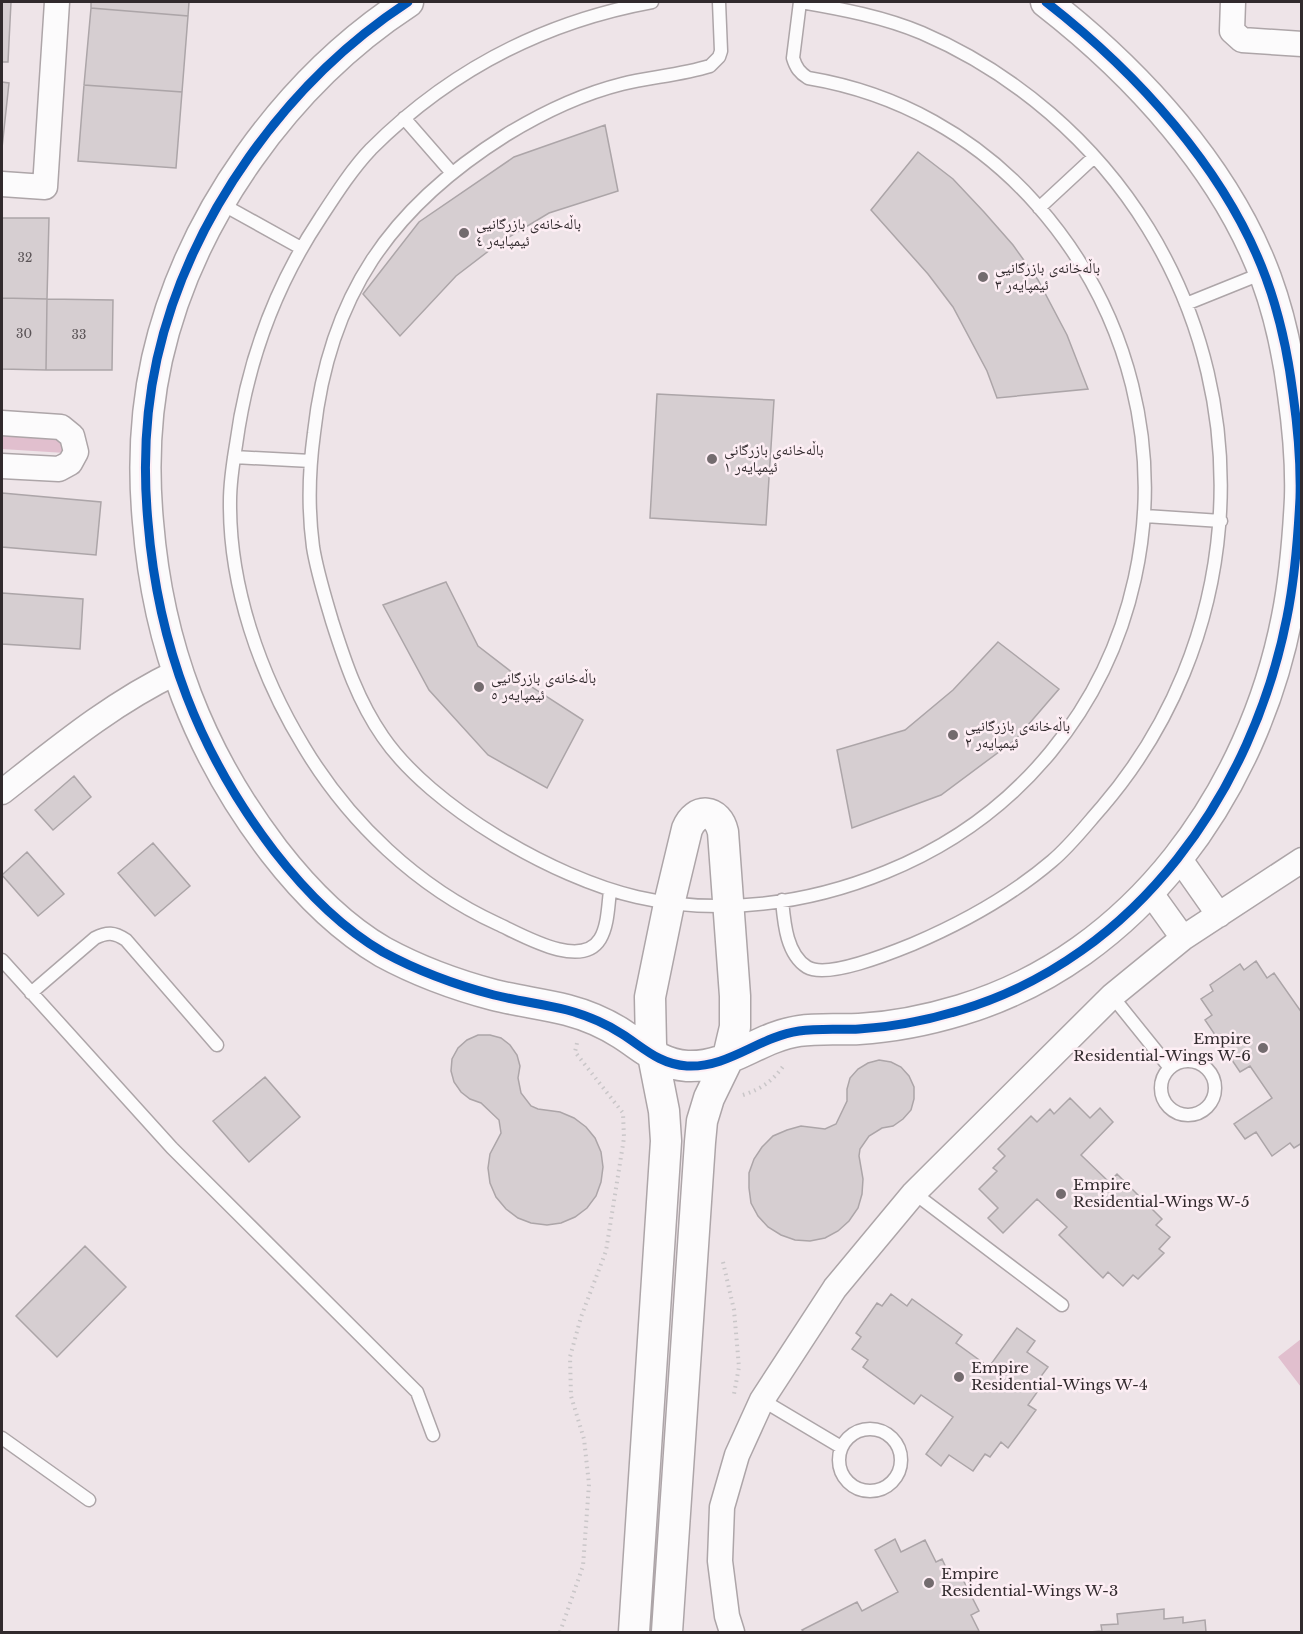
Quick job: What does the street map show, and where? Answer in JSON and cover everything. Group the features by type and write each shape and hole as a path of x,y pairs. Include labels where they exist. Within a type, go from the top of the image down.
{"street":[{"path":"2,184 45,187 57,2"},
{"path":"408,2 362,35 297,97 268,132 220,203 200,238 175,300 158,354 146,437 145,479 152,566 160,612 177,672 205,742 227,783 279,858 325,909 352,931 380,950 418,970 488,993 584,1015 629,1038 653,1057 671,1064 690,1066 727,1061 746,1048 768,1039 804,1030 858,1029 929,1019 997,998 1032,982 1078,954 1150,892 1179,858 1222,795 1262,709 1302,643"},
{"path":"1046,2 1105,52 1173,124 1230,202 1288,315 1302,348"},
{"path":"1233,2 1232,31 1242,40 1302,44"},
{"path":"1262,709 1286,621 1294,572 1300,480 1298,429 1289,368 1282,328 1266,276"},
{"path":"2,423 61,427 72,436 76,452 70,463 58,469 2,466"},
{"path":"2,792 108,710 177,672"},
{"path":"634,1632 666,1141 664,1111 653,1057 649,1021 650,998 669,904 691,821 698,815 706,813 715,816 721,824 736,1010 732,1045 702,1120 667,1632"},
{"path":"1179,858 1219,915"},
{"path":"732,1632 727,1616 720,1562 722,1507 737,1455 762,1401 835,1288 914,1193 1112,996 1183,938 1302,860"},
{"path":"1150,892 1183,938"}],"lane":[{"path":"610,891 602,935 596,944 587,951 565,952 502,926 448,897 410,869 375,838 343,803 315,765 270,683 253,639 241,594 233,547 230,500 241,411 255,353 278,293 301,248 368,153 404,118 466,72 510,46 608,10 652,2"},
{"path":"719,2 721,51 719,57 710,66 622,84 584,95 507,135 452,173 419,202 387,239 347,301 322,375 310,461 313,547 322,588 350,675 365,712 390,748 420,779 454,808 528,854 610,891 669,904 728,907 782,900 825,894 906,864 946,843 981,820 1026,779 1065,734 1096,685 1115,645 1132,592 1145,516 1146,472 1142,428 1133,384 1120,342 1103,302 1082,263 1056,227 995,163 928,117 891,99 808,78 801,73 795,66 794,58 800,2 880,18 921,32 963,53 1004,77 1041,105 1094,157 1136,209 1161,249 1186,304 1198,336 1210,381 1218,428 1222,474 1221,521 1215,568 1205,614 1172,702 1122,784 1080,834 1053,861 984,909 942,931 899,950 828,971 812,970 798,959 785,925 782,900"},
{"path":"404,118 452,173"},
{"path":"1039,208 1094,157"},
{"path":"220,203 301,248"},
{"path":"1186,304 1266,276"},
{"path":"234,457 310,461"},
{"path":"1145,516 1221,521"},
{"path":"31,993 95,938 105,933 116,933 126,940 217,1045"},
{"path":"2,960 172,1148 417,1392 433,1435"},
{"path":"1112,996 1170,1068"},
{"path":"1187,1061 1204,1066 1210,1072 1215,1089 1214,1098 1209,1105 1194,1114 1176,1113 1169,1107 1164,1100 1161,1083 1164,1074 1170,1068 1187,1061"},
{"path":"914,1193 1062,1305"},
{"path":"762,1401 841,1447"},
{"path":"865,1429 884,1432 898,1447 900,1467 890,1484 881,1489 870,1491 860,1489 844,1477 839,1467 841,1447 855,1432 865,1429"},
{"path":"2,1438 89,1500"}],"path":[{"path":"560,1632 582,1566 589,1484 584,1439 572,1396 570,1357 581,1317 606,1251 624,1138 623,1113 575,1052 584,1015"},
{"path":"734,1101 774,1079 789,1058 804,1050 804,1030"},
{"path":"721,1256 734,1310 739,1367 734,1396"}],"shaded area":[{"path":"2,431 69,436 65,453 2,449"},
{"path":"1301,1339 1301,1387 1278,1357"}],"building":[{"path":"2,2 11,2 8,62 2,62"},
{"path":"91,2 189,2 188,16 91,8"},
{"path":"91,8 188,16 182,92 84,85"},
{"path":"2,82 9,83 2,148"},
{"path":"84,85 182,92 176,168 78,161"},
{"name":"باڵەخانەی بازرگانیی ئیمپایەر ٤","path":"605,125 618,191 549,213 499,243 456,276 400,336 363,294 419,222 514,157"},
{"name":"باڵەخانەی بازرگانیی ئیمپایەر ٣","path":"918,152 953,179 1013,245 1038,280 1067,335 1088,389 997,398 987,371 953,307 928,274 871,210"},
{"path":"2,218 49,218 47,299 2,298"},
{"path":"2,298 47,299 46,370 2,369"},
{"path":"47,299 113,300 112,370 46,370"},
{"name":"باڵەخانەی بازرگانی ئیمپایەر ١","path":"657,394 774,400 766,525 650,518"},
{"path":"2,493 101,502 96,555 2,547"},
{"name":"باڵەخانەی بازرگانیی ئیمپایەر ٥","path":"446,582 478,646 527,684 583,720 547,788 488,755 429,690 383,605"},
{"path":"2,593 83,599 80,649 2,644"},
{"name":"باڵەخانەی بازرگانیی ئیمپایەر ٢","path":"998,642 1059,689 1015,740 941,795 852,828 837,750 905,730 953,690"},
{"path":"74,776 91,797 53,830 35,810"},
{"path":"153,843 190,886 155,916 118,873"},
{"path":"27,852 64,894 38,916 2,875"},
{"name":"Empire Residential-Wings W-6","path":"1256,961 1267,978 1274,973 1302,1013 1302,1143 1294,1148 1290,1143 1272,1156 1256,1132 1245,1139 1234,1124 1272,1098 1250,1066 1240,1072 1205,1020 1212,1015 1201,999 1213,991 1210,985 1240,964 1244,970"},
{"path":"478,1035 501,1038 510,1045 517,1055 520,1066 518,1078 521,1093 531,1106 560,1112 574,1118 595,1138 601,1152 603,1167 601,1182 596,1196 587,1208 575,1217 561,1223 547,1225 531,1223 518,1218 496,1197 490,1183 488,1168 490,1154 501,1133 499,1120 481,1103 461,1092 454,1082 451,1071 452,1059 458,1048 467,1040"},
{"path":"879,1060 901,1067 909,1076 914,1087 914,1099 911,1110 903,1119 869,1136 860,1149 863,1179 858,1208 838,1231 825,1238 810,1241 795,1240 781,1235 768,1227 758,1216 751,1203 749,1173 754,1159 773,1136 787,1130 801,1126 825,1129 836,1124 847,1101 850,1078 858,1069"},
{"path":"265,1077 300,1117 249,1162 213,1121"},
{"name":"Empire Residential-Wings W-5","path":"1070,1098 1090,1118 1100,1108 1113,1122 1081,1155 1109,1182 1117,1174 1162,1219 1156,1225 1170,1237 1159,1249 1164,1253 1138,1279 1133,1275 1123,1286 1108,1272 1103,1278 1059,1235 1067,1227 1037,1199 1003,1233 988,1218 998,1208 979,1189 997,1171 993,1168 1005,1156 998,1149 1031,1116 1037,1122 1050,1109 1054,1114"},
{"path":"85,1246 126,1287 57,1357 16,1316"},
{"name":"Empire Residential-Wings W-4","path":"891,1294 907,1306 912,1299 962,1335 956,1343 989,1367 1017,1328 1035,1341 1027,1352 1048,1367 1033,1387 1038,1391 1028,1405 1036,1410 1008,1448 1001,1442 990,1457 985,1454 973,1471 949,1455 941,1466 926,1454 953,1417 921,1395 914,1404 863,1367 868,1360 852,1349 861,1337 856,1333 877,1303 882,1306"},
{"name":"Empire Residential-Wings W-3","path":"895,1539 901,1552 925,1540 936,1562 942,1559 949,1574 958,1570 979,1611 971,1615 979,1631 804,1632 802,1630 857,1602 862,1611 898,1592 875,1550"},
{"path":"1164,1609 1164,1619 1183,1617 1183,1623 1205,1620 1206,1632 1089,1632 1102,1631 1101,1625 1118,1624 1117,1614"}],"cycle path":[{"path":"408,2 364,34 322,71 284,112 249,157 219,204 193,254 172,306 153,379 145,461 146,502 153,568 172,655 204,737 247,814 298,880 338,920 383,952 423,971 494,995 581,1014 616,1030 660,1059 687,1066 716,1062 784,1034 799,1031 885,1027 961,1010 1024,985 1081,951 1133,908 1177,859 1215,804 1246,744 1270,682 1287,617 1292,587 1300,498 1300,459 1291,379 1283,335 1271,292 1249,238 1203,161 1145,91 1080,29 1046,2"}],"place":[{"name":"باڵەخانەی بازرگانیی ئیمپایەر ٤","path":"464,233"},
{"name":"باڵەخانەی بازرگانیی ئیمپایەر ٣","path":"983,277"},
{"name":"باڵەخانەی بازرگانی ئیمپایەر ١","path":"712,459"},
{"name":"باڵەخانەی بازرگانیی ئیمپایەر ٥","path":"479,687"},
{"name":"باڵەخانەی بازرگانیی ئیمپایەر ٢","path":"953,735"},
{"name":"Empire Residential-Wings W-6","path":"1263,1048"},
{"name":"Empire Residential-Wings W-5","path":"1061,1194"},
{"name":"Empire Residential-Wings W-4","path":"959,1377"},
{"name":"Empire Residential-Wings W-3","path":"929,1583"}]}
